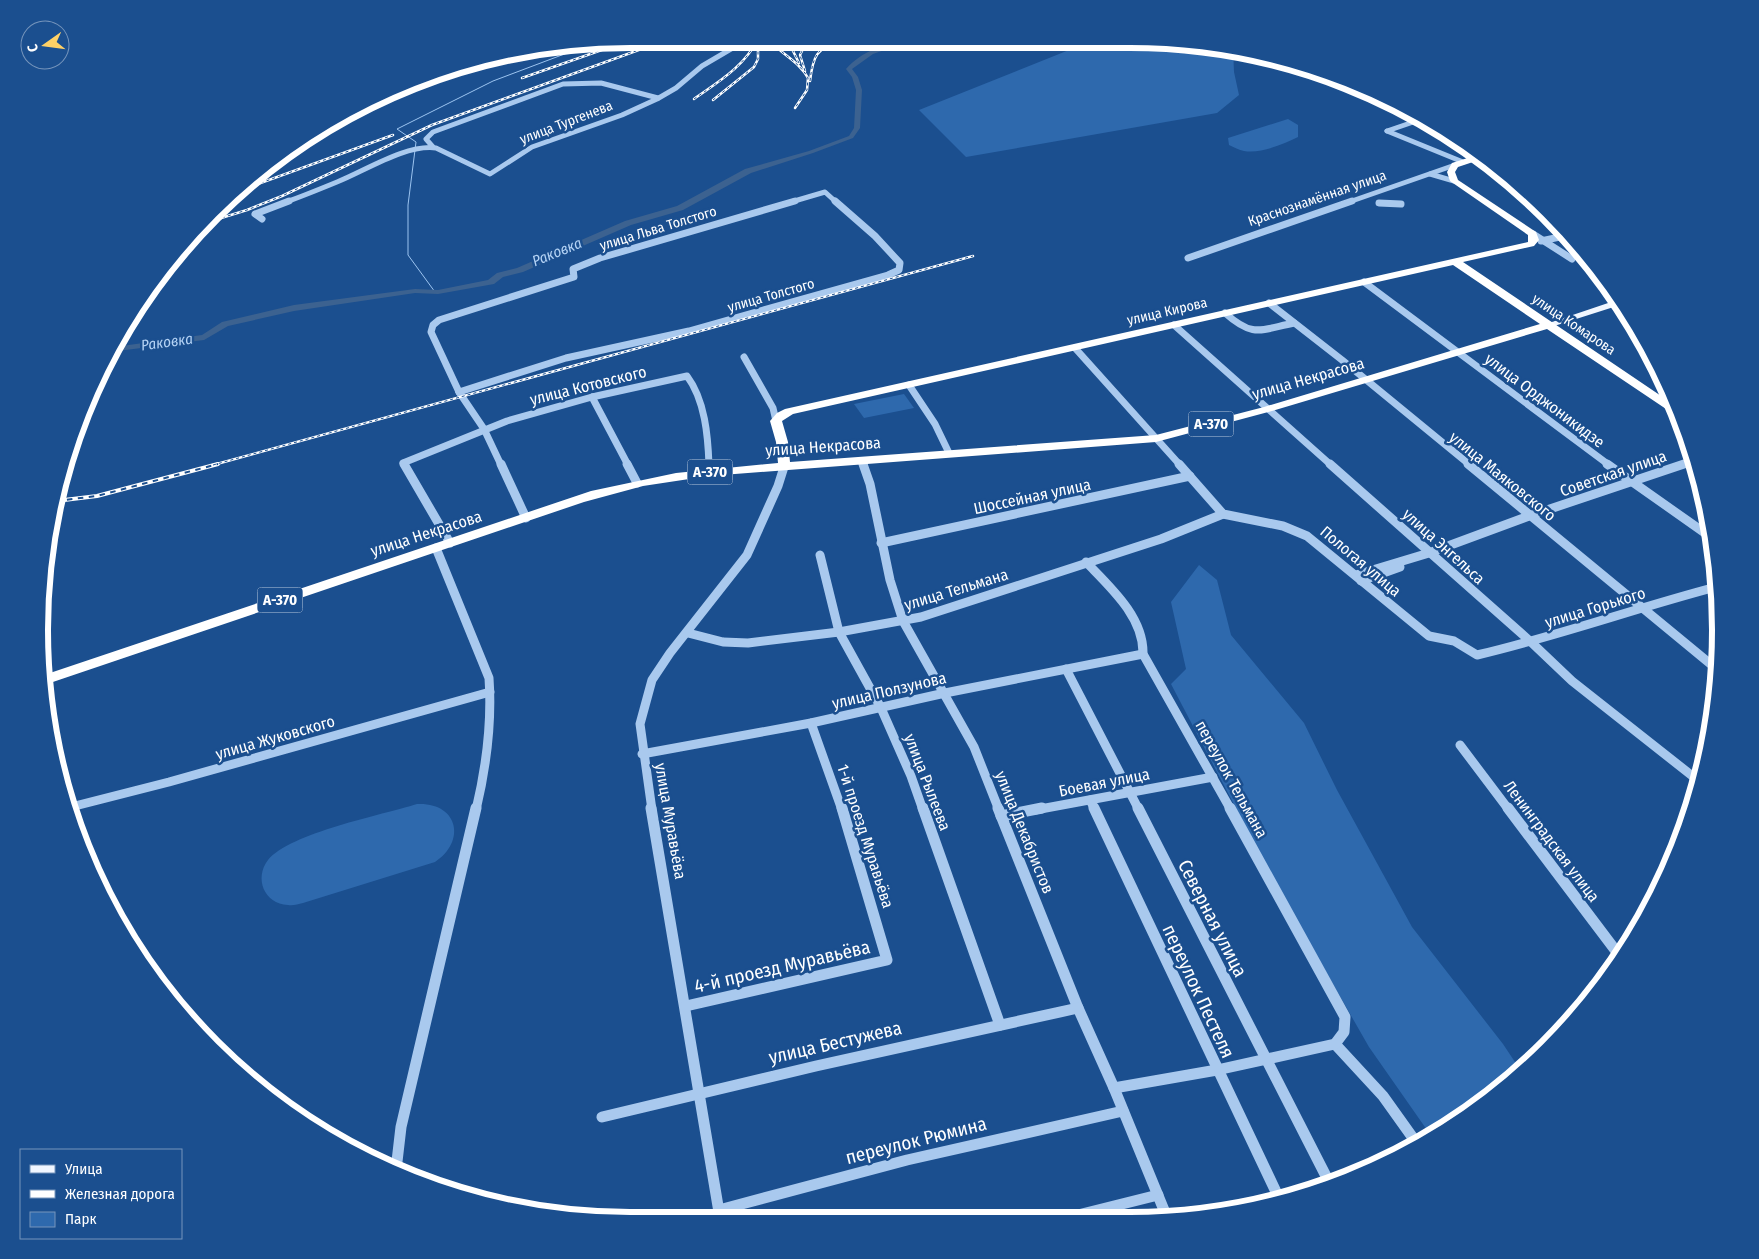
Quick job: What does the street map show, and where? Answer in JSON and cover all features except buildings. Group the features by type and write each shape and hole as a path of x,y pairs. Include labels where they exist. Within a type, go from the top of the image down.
{"highway":[{"name":"Краснознамённая улица","path":"1456,166 1472,160"},
{"path":"1456,166 1451,175 1454,181 1532,239"},
{"name":"улица Кирова","path":"776,421 789,411 1364,282 1454,261 1532,239"},
{"name":"улица Комарова","path":"1454,261 1666,404"},
{"name":"улица Некрасова","path":"50,678 637,482 709,472 1156,438 1268,408 1548,325"},
{"path":"776,421 782,442 784,467"}],"main road":[{"name":"улица Некрасова","path":"1548,325 1612,305"}],"street":[{"name":"улица Тургенева","path":"433,147 490,174 524,151 626,113 665,95 696,71 733,48"},
{"path":"433,147 426,139 433,132 563,84 601,83 658,98"},
{"path":"1414,122 1387,131 1456,166"},
{"path":"262,219 255,214 338,182 402,153 433,147"},
{"name":"Краснознамённая улица","path":"1188,258 1456,166"},
{"path":"1430,174 1454,181"},
{"name":"улица Толстого","path":"459,392 581,354 707,326 888,275 899,270 900,263 875,236 825,192"},
{"name":"улица Льва Толстого","path":"526,518 484,429 459,392 431,332 432,324 439,320 574,277 573,269 600,258 825,192"},
{"path":"1379,203 1400,204"},
{"name":"улица Кирова","path":"1532,239 1544,241 1559,237"},
{"path":"1544,241 1572,259"},
{"name":"улица Орджоникидзе","path":"1364,282 1633,482 1703,532"},
{"name":"улица Маяковского","path":"1269,303 1710,663"},
{"path":"1225,313 1241,327 1257,330 1294,323"},
{"name":"улица Энгельса","path":"1174,325 1531,642 1572,681 1693,776"},
{"path":"1075,348 1223,514"},
{"path":"744,357 772,408 776,421"},
{"name":"улица Котовского","path":"403,463 507,420 592,397 689,376 697,391 707,440 709,472"},
{"path":"909,385 935,424 949,454"},
{"path":"592,397 637,482"},
{"name":"улица Декабристов","path":"862,461 870,484 890,580 903,621 974,747 1078,1008 1124,1111 1164,1210"},
{"path":"403,463 450,543"},
{"name":"Советская улица","path":"1359,578 1418,560 1429,553 1529,516 1687,463"},
{"name":"улица Муравьёва","path":"720,1212 701,1092 642,754 640,724 652,680 670,653 688,633 747,555 778,486 784,467"},
{"name":"Шоссейная улица","path":"881,543 1190,476"},
{"name":"улица Тельмана","path":"688,633 723,642 748,643 839,632 921,617 1161,539 1223,514"},
{"name":"Пологая улица","path":"1223,514 1284,526 1312,538 1429,636 1454,641 1472,653 1482,655"},
{"path":"397,1162 401,1127 479,796 486,752 490,692 489,678 462,606 436,548"},
{"name":"улица Рылеева","path":"820,555 839,632 881,708 911,776 1000,1025"},
{"name":"переулок Тельмана","path":"1086,562 1121,600 1135,622 1143,640 1143,654 1345,1017 1345,1033 1335,1044"},
{"name":"улица Горького","path":"1482,655 1531,642 1640,607 1710,589"},
{"name":"улица Ползунова","path":"642,754 811,723 945,693 1143,654"},
{"name":"Северная улица","path":"1066,669 1131,792 1264,1059 1326,1177"},
{"name":"улица Жуковского","path":"75,806 186,778 490,692"},
{"name":"1-й проезд Муравьёва","path":"811,723 832,778 870,896 887,960"},
{"name":"Ленинградская улица","path":"1460,746 1615,950"},
{"name":"Боевая улица","path":"1001,816 1213,777"},
{"name":"переулок Пестеля","path":"1090,800 1276,1193"},
{"name":"4-й проезд Муравьёва","path":"686,1006 887,960"},
{"name":"улица Бестужева","path":"602,1117 701,1092 1078,1008"},
{"path":"1114,1088 1217,1070 1335,1044 1383,1096 1413,1138"},
{"name":"переулок Рюмина","path":"727,1212 907,1160 1124,1111"},
{"path":"1090,1212 1158,1195"}],"green space":[{"path":"1074,48 1168,49 1205,52 1233,57 1234,72 1239,95 1217,113 966,157 919,110"},
{"path":"1288,119 1298,125 1298,137 1292,140 1272,148 1251,152 1229,145 1228,138"},
{"path":"904,394 914,408 864,418 854,404"},
{"path":"1199,565 1217,580 1231,635 1304,723 1337,790 1412,927 1503,1044 1516,1064 1484,1091 1427,1130 1369,1047 1274,881 1171,684 1186,669 1171,602"},
{"path":"417,804 431,805 442,809 449,816 453,824 454,834 451,844 435,862 294,905 280,904 267,895 262,882 262,874 268,860 279,850 316,833"}],"waterway":[{"name":"Раковка","path":"120,349 204,337 225,324 294,308 415,291 438,292 491,282 500,275 520,270 628,223 680,208 748,171 811,152 851,137 857,128 859,90 855,77 849,69 863,57 882,48"},
{"path":"435,292 408,255 408,205 416,142 397,129 493,81 574,50"}],"railway":[{"path":"217,219 282,196 432,125 644,48"},
{"path":"694,99 738,66 753,48"},
{"path":"713,100 754,67 758,59 758,48"},
{"path":"777,48 800,67 808,78 807,90 795,108"},
{"path":"792,48 799,63"},
{"path":"804,48 800,55 805,71"},
{"path":"810,81 817,54 824,48"},
{"path":"522,78 606,49"},
{"path":"254,185 393,135"},
{"path":"213,465 973,256"},
{"path":"62,500 97,496 218,464"}]}
